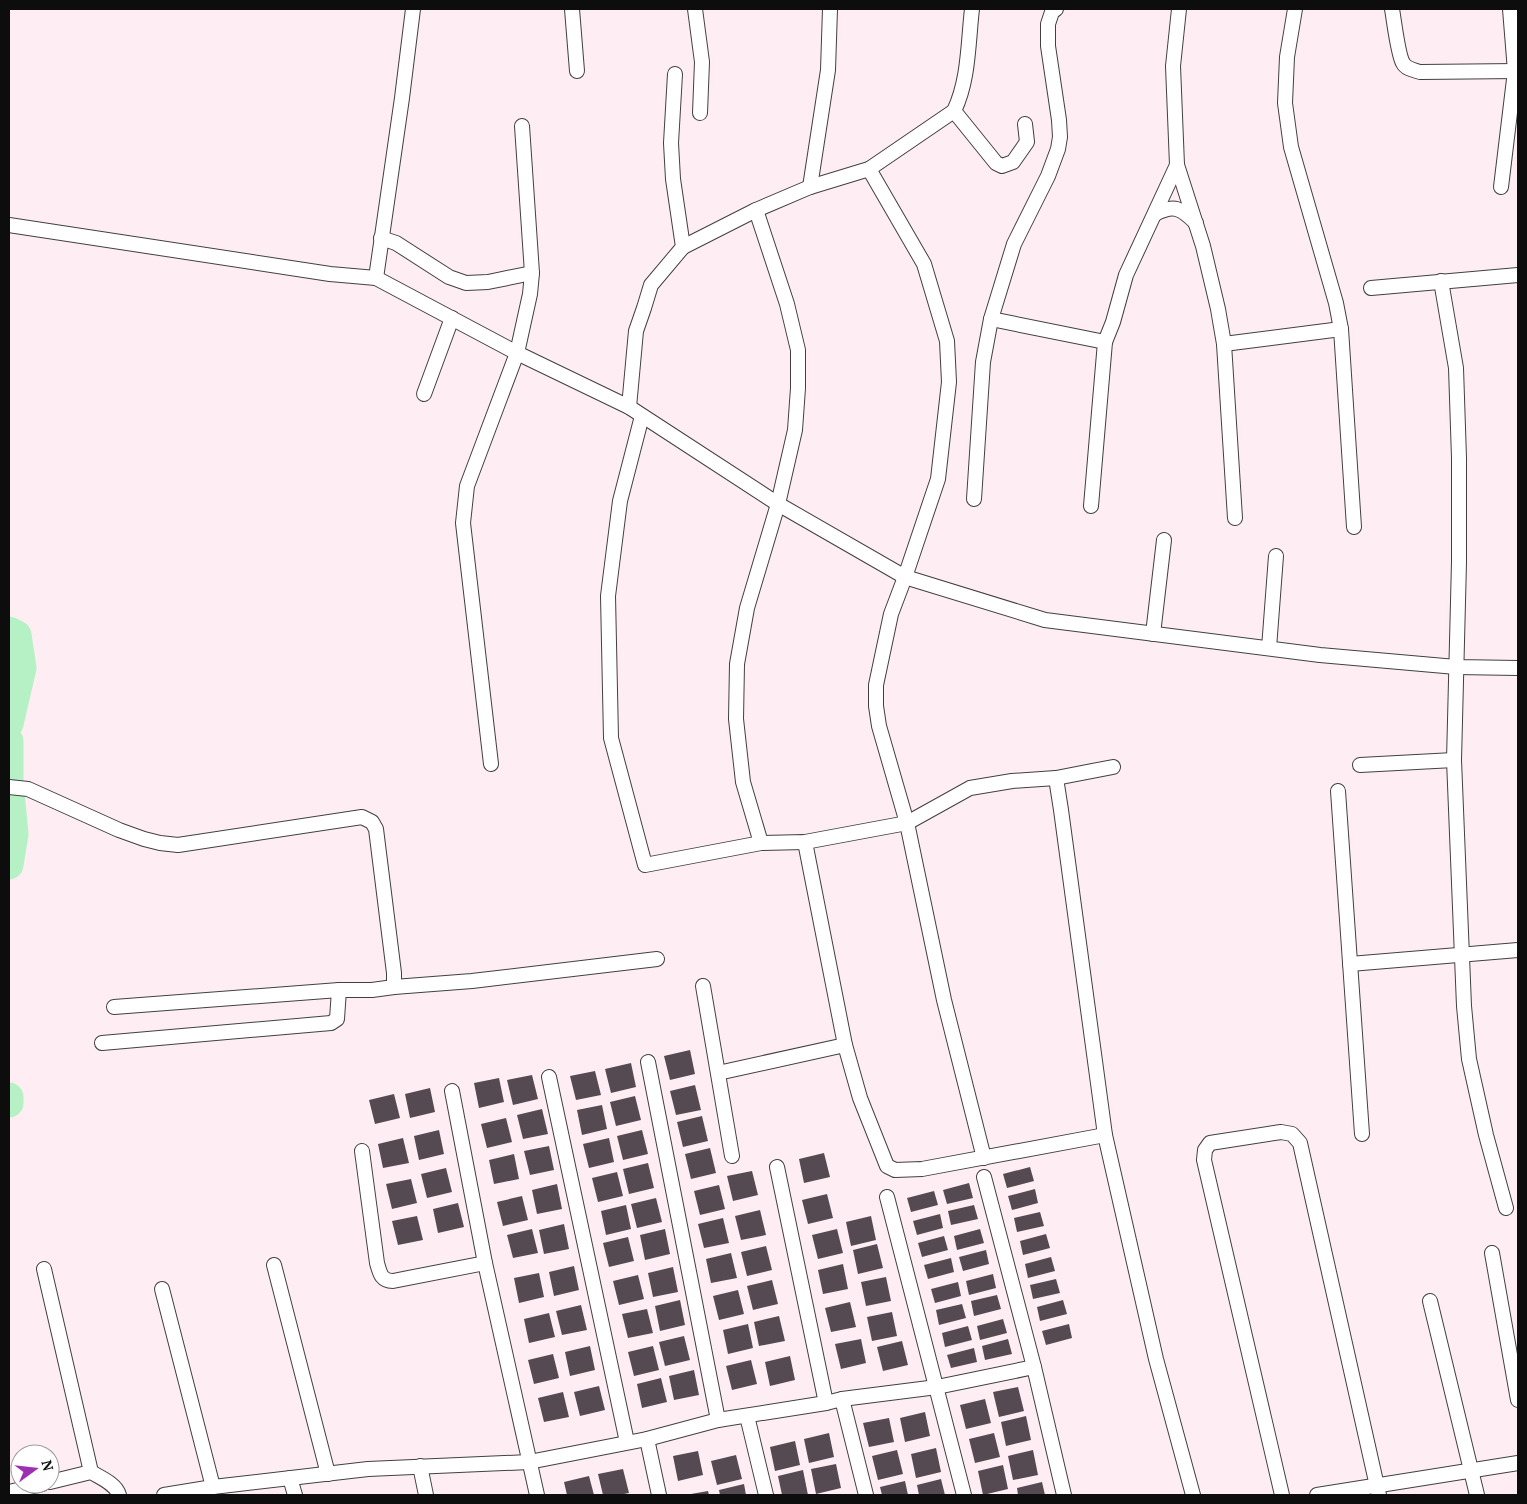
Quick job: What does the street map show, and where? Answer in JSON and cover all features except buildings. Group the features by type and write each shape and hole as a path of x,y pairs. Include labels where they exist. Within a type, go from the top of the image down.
{"street":[{"path":"376,278 413,9"},
{"path":"572,9 577,71"},
{"path":"695,9 702,62 700,113"},
{"path":"810,187 828,70 830,9"},
{"path":"629,407 636,331 651,285 682,247 756,210 810,187 869,169 954,111 961,97 965,79 972,9"},
{"path":"974,499 983,362 991,319 1014,244 1048,176 1058,149 1060,137 1059,120 1048,46 1048,24 1052,12 1056,9"},
{"path":"1179,9 1173,66 1177,165 1203,246 1224,344 1235,518"},
{"path":"1294,9 1287,57 1285,103 1291,147 1336,303 1341,329 1354,527"},
{"path":"1392,9 1400,54 1403,64 1408,68 1420,72 1517,71"},
{"path":"1501,187 1517,71 1510,9"},
{"path":"675,74 671,143 673,179 682,247"},
{"path":"954,111 996,163 1002,166 1013,162 1027,142 1025,124"},
{"path":"491,764 463,523 467,486 517,353 530,294 532,273 522,126"},
{"path":"1091,506 1105,342 1113,322 1126,275 1177,165"},
{"path":"869,169 924,264 947,341 950,382 938,479 891,614 876,686 876,706 879,726 907,822 944,1000 984,1158"},
{"path":"1155,214 1165,209 1180,210 1196,222"},
{"path":"756,210 787,304 798,350 795,430 778,504 747,608 737,664 736,719 742,782 761,843"},
{"path":"9,225 330,274 376,278 517,353 629,407 778,504 905,577 1045,620 1320,655 1456,667 1518,668"},
{"path":"381,238 396,243 450,278 466,283 488,282 532,273"},
{"path":"1371,288 1518,275"},
{"path":"1442,282 1456,368 1459,458 1459,562 1454,760 1464,1006 1468,1059 1506,1208"},
{"path":"424,394 452,318"},
{"path":"991,319 1105,342"},
{"path":"1224,344 1341,329"},
{"path":"642,416 620,501 608,596 611,738 646,865 761,843 805,842 907,822 970,788 1012,781 1056,778 1113,767"},
{"path":"1153,634 1164,540"},
{"path":"1269,648 1276,556"},
{"path":"1360,765 1454,760"},
{"path":"1056,778 1062,810 1105,1134 1156,1359 1193,1495"},
{"path":"9,787 28,789 119,830 160,843 178,845 362,817 372,822 376,829 394,973 394,987"},
{"path":"1338,790 1362,1134"},
{"path":"805,842 845,1045 860,1098 887,1166 895,1170 922,1169 1105,1134"},
{"path":"1350,964 1518,950"},
{"path":"114,1007 339,990 372,990 472,981 657,959"},
{"path":"702,986 732,1156"},
{"path":"102,1043 331,1023 337,1019 339,990"},
{"path":"718,1074 845,1045"},
{"path":"648,1062 718,1420"},
{"path":"549,1077 627,1442"},
{"path":"452,1091 485,1263 537,1495"},
{"path":"1282,1495 1204,1160 1205,1150 1210,1143 1281,1132 1292,1134 1300,1143 1378,1490"},
{"path":"362,1151 377,1263 383,1279 393,1281 485,1263"},
{"path":"778,1168 826,1403"},
{"path":"984,1177 1034,1367 1064,1495"},
{"path":"888,1197 964,1495"},
{"path":"1492,1253 1514,1350 1518,1400"},
{"path":"274,1265 328,1474"},
{"path":"44,1269 91,1472"},
{"path":"162,1289 213,1487"},
{"path":"1430,1300 1478,1495"},
{"path":"164,1495 213,1487 368,1469 529,1462 647,1439 718,1420 842,1399 937,1387 1034,1367"},
{"path":"842,1399 866,1495"},
{"path":"747,1416 766,1495"},
{"path":"647,1439 659,1495"},
{"path":"1317,1495 1378,1490 1471,1470 1518,1463"},
{"path":"420,1466 426,1495"},
{"path":"60,1480 91,1472 107,1481 118,1491 119,1495"},
{"path":"290,1478 295,1495"}],"waterway":[{"path":"9,631 17,635 22,668 9,724"},
{"path":"9,741 9,782 14,834 9,865"},
{"path":"9,1097 9,1103"}]}
